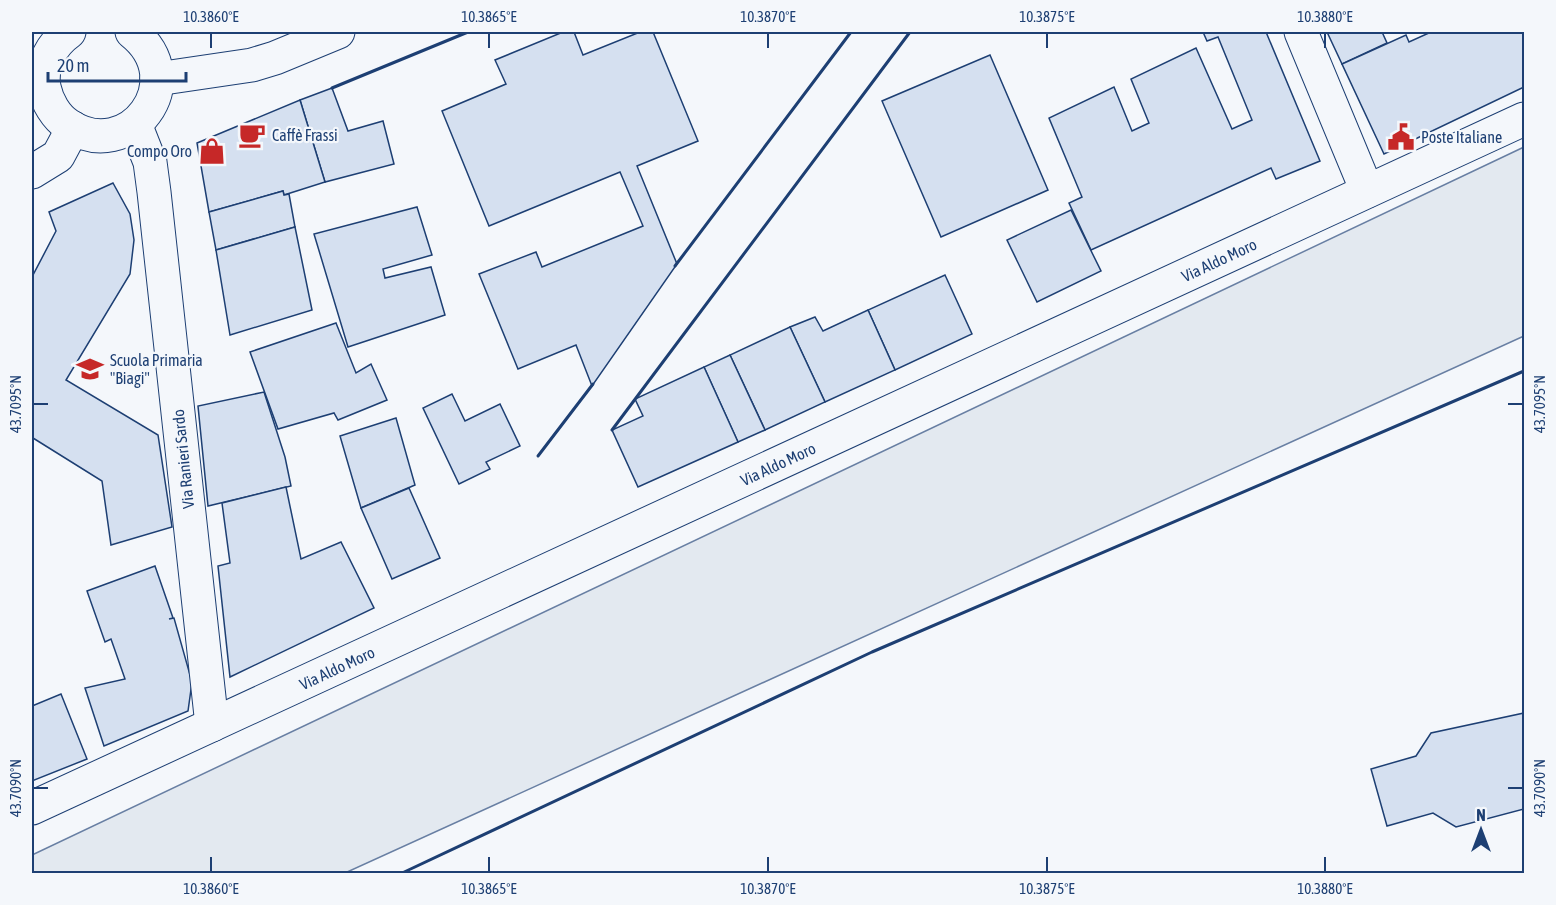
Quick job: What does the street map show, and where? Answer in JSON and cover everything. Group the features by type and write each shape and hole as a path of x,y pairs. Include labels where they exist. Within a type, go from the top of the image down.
{"street":[{"path":"69,32 39,57 46,95 59,118 73,128 83,133 105,135 126,130 135,124 149,108 155,94 157,79 154,60 150,51 132,32"},
{"path":"157,79 252,65 338,32"},
{"path":"1301,32 1367,191"},
{"name":"Via Aldo Moro","path":"32,808 1524,120"},
{"name":"Via Ranieri Sardo","path":"135,124 150,162 154,192 212,725"},
{"path":"32,172 58,156 73,128"}],"shaded area":[{"path":"1524,147 1524,336 345,873 32,873 32,855"}],"building":[{"path":"563,32 574,32 583,55 640,32 653,32 698,141 637,166 677,264 592,386 576,345 518,369 479,274 536,252 542,267 643,226 620,172 489,226 442,111 506,84 495,60"},
{"path":"1203,32 1266,32 1320,161 1276,179 1271,168 1091,250 1069,203 1082,197 1049,118 1114,87 1132,131 1149,123 1131,79 1196,48 1232,129 1252,120 1218,37 1207,41"},
{"path":"1327,32 1382,32 1387,43 1342,64"},
{"path":"1431,32 1524,32 1524,87 1384,154 1342,64 1406,35 1409,42"},
{"path":"990,55 1048,190 941,237 882,101"},
{"path":"332,88 348,131 383,121 394,164 325,182 300,100"},
{"path":"300,100 325,182 284,195 283,191 209,212 197,143"},
{"name":"Scuola Primaria \"Biagi\"","path":"113,183 130,214 134,240 130,274 66,380 158,435 172,527 111,545 102,481 33,438 32,441 32,277 56,231 49,212"},
{"path":"283,191 284,195 289,194 295,227 216,250 209,212"},
{"path":"417,207 432,255 383,269 385,278 431,267 445,315 348,347 314,234"},
{"path":"1071,210 1101,271 1037,302 1007,240"},
{"path":"295,227 312,310 230,335 216,250"},
{"path":"945,275 972,334 895,370 868,310"},
{"path":"868,310 895,370 825,402 790,327 815,317 823,331"},
{"path":"336,323 356,373 371,364 387,400 338,420 334,413 278,429 250,352"},
{"path":"790,327 825,402 765,430 730,355"},
{"path":"730,355 765,430 738,442 704,367"},
{"path":"704,367 738,442 638,487 612,430 643,416 635,399"},
{"path":"264,392 285,457 291,486 208,506 198,406"},
{"path":"452,394 465,421 500,404 520,446 486,462 490,469 459,484 423,408"},
{"path":"396,418 415,485 361,508 340,436"},
{"path":"286,487 301,559 341,542 374,608 230,677 218,566 230,563 222,503"},
{"path":"409,488 440,558 392,579 361,508"},
{"path":"155,566 173,618 169,619 174,618 192,682 188,711 104,746 85,688 125,679 111,639 105,642 87,591"},
{"path":"61,694 87,759 32,781 32,706"},
{"path":"1524,713 1524,809 1456,827 1433,813 1387,826 1371,769 1416,756 1431,733"}],"wall":[{"path":"332,88 468,32"},
{"path":"675,266 851,32"},
{"path":"612,430 910,32"},
{"path":"400,874 872,652 1524,371"},
{"path":"538,456 593,384"}],"place":[{"name":"Caffè Frassi","path":"252,135"},
{"name":"Poste Italiane","path":"1401,137"},
{"name":"Compo Oro","path":"212,151"},
{"name":"Scuola Primaria \"Biagi\"","path":"90,369"}]}
